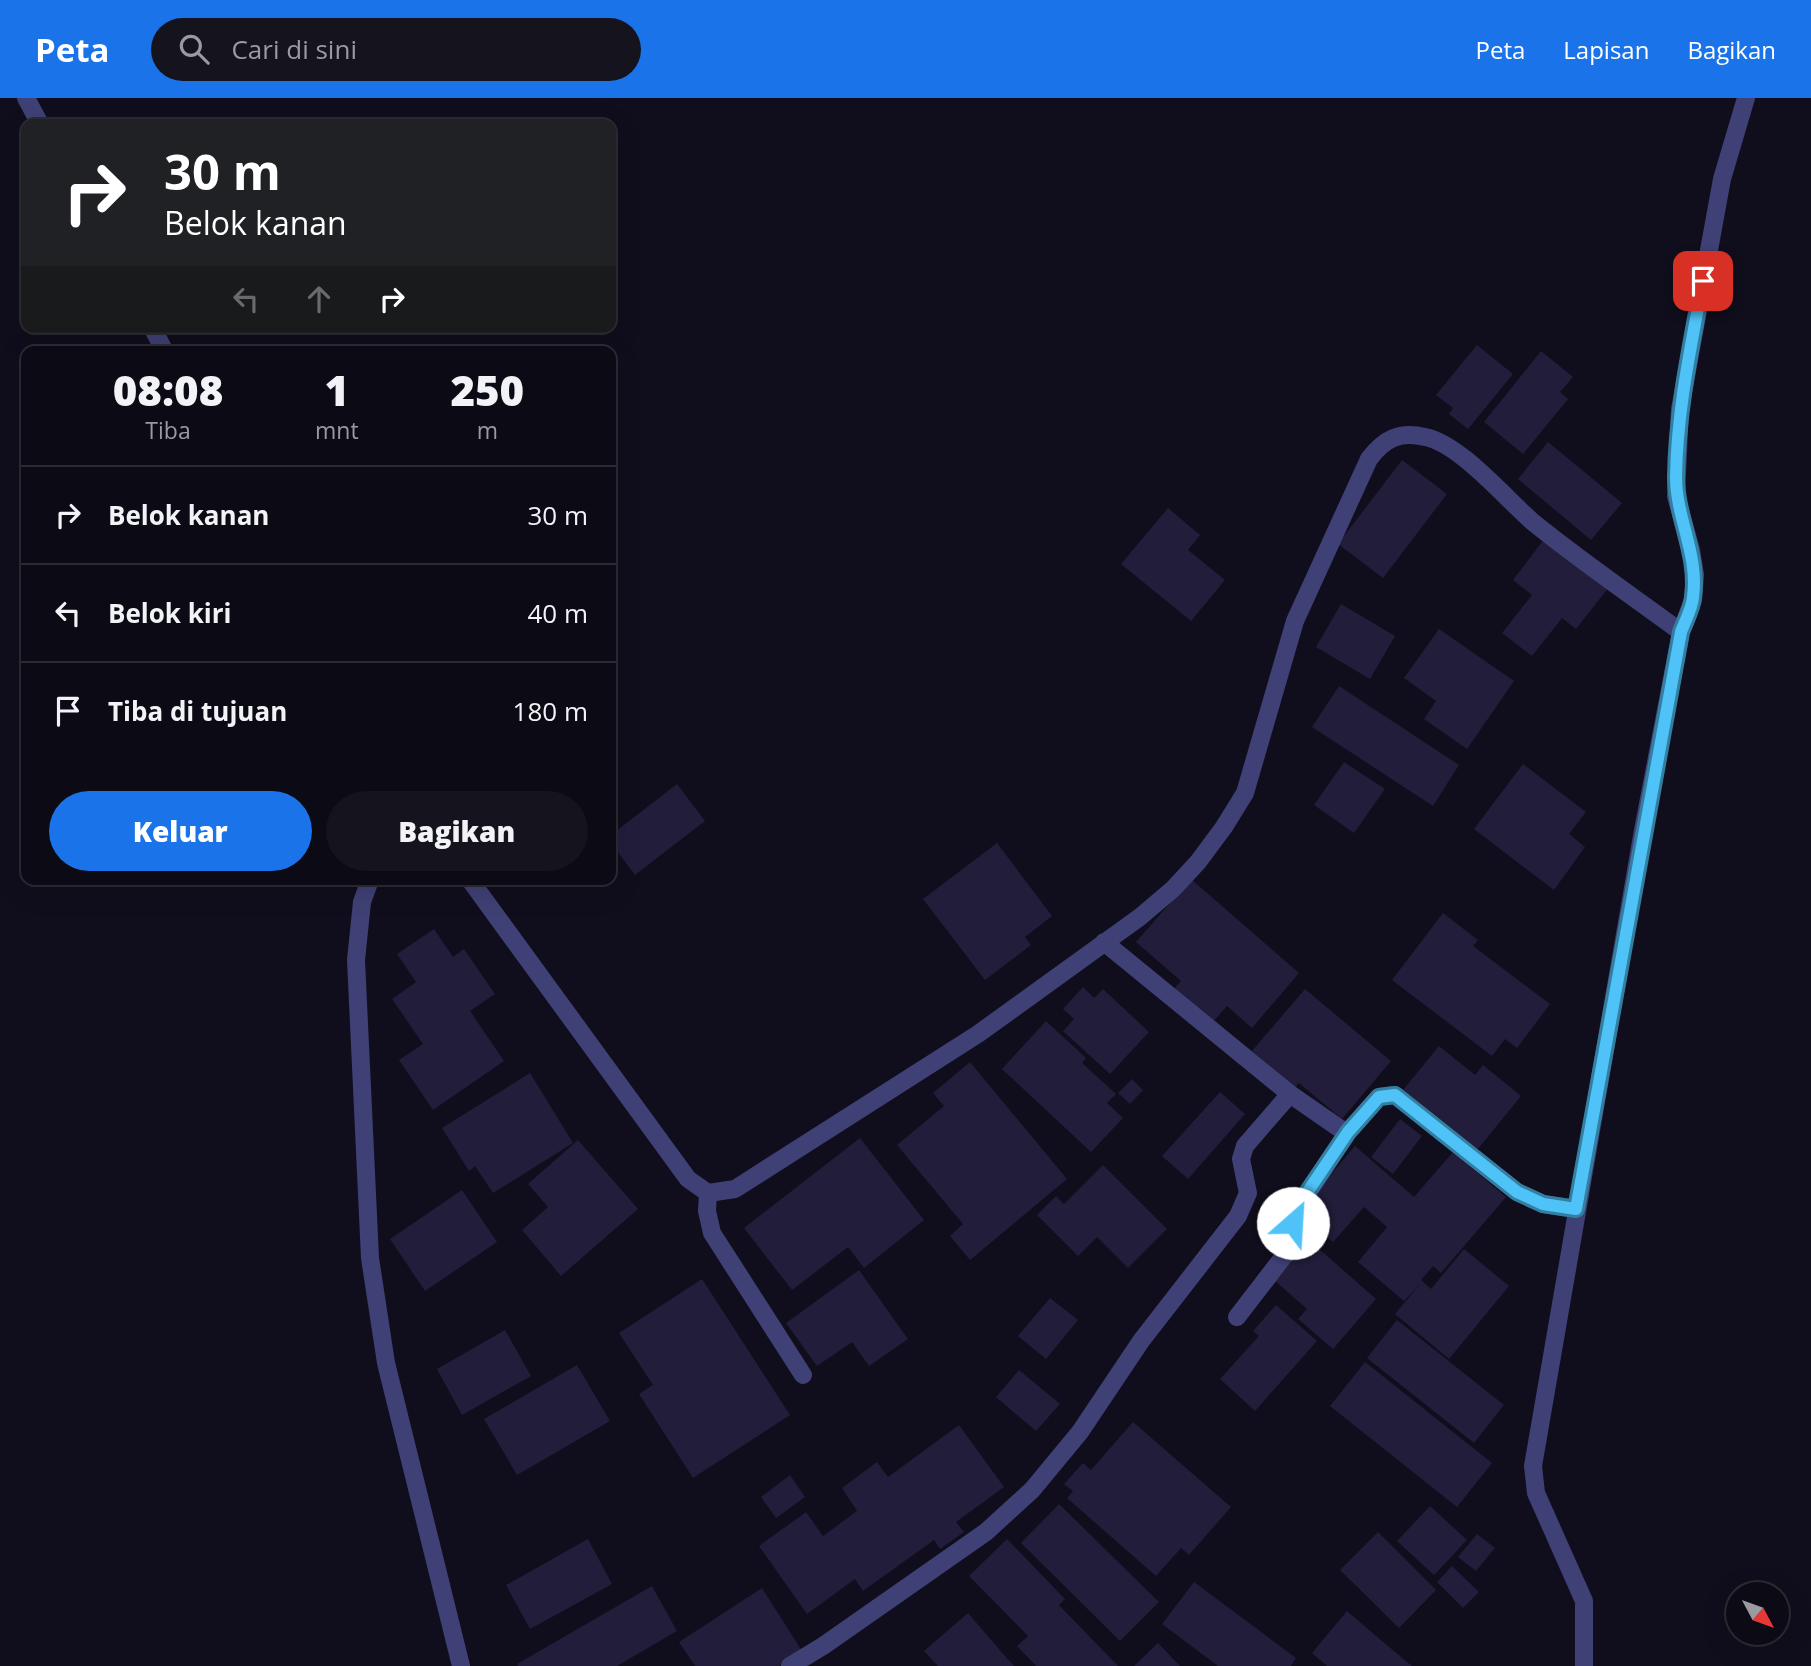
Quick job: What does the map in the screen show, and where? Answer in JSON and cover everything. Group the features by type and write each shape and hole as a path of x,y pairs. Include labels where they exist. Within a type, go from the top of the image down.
{"street":[{"path":"26,98 37,119"},
{"path":"1584,1666 1584,1601 1536,1493 1533,1466 1576,1209 1681,632 1693,600 1695,575 1691,550 1676,496 1680,409 1722,179 1746,98"},
{"path":"474,885 688,1179 708,1192 735,1189 978,1034 1140,917 1172,889 1205,853 1245,793 1295,621 1369,459 1381,443 1400,435 1424,436 1446,444 1534,523 1681,632"},
{"path":"367,885 362,902 356,960 370,1258 386,1363 461,1666"},
{"path":"1104,942 1290,1094 1348,1132"},
{"path":"790,1666 823,1646 986,1532 1032,1490 1080,1432 1141,1341 1238,1216 1248,1193 1241,1159 1245,1146 1290,1094"},
{"path":"1237,1317 1294,1243 1296,1234 1293,1216 1348,1132 1379,1097 1395,1095 1517,1192 1543,1204 1576,1209"},
{"path":"708,1192 706,1211 712,1233 803,1376"}],"building":[{"path":"1477,345 1513,374 1468,429 1449,414 1453,408 1436,395"},
{"path":"1541,351 1573,377 1560,392 1568,399 1523,454 1484,422"},
{"path":"1548,442 1622,503 1591,540 1518,479"},
{"path":"1402,460 1447,494 1383,578 1338,544"},
{"path":"1168,508 1200,535 1188,550 1225,580 1191,621 1121,564"},
{"path":"1545,538 1609,587 1576,629 1562,618 1532,656 1502,633 1532,595 1513,580"},
{"path":"1341,604 1395,636 1370,679 1316,647"},
{"path":"1439,629 1514,681 1467,749 1424,719 1436,701 1404,678"},
{"path":"1339,686 1459,765 1433,806 1312,727"},
{"path":"1344,762 1385,789 1354,833 1314,805"},
{"path":"1523,764 1586,812 1569,834 1585,847 1554,890 1474,829"},
{"path":"677,784 705,821 635,875 616,850 616,831"},
{"path":"997,843 1052,916 1025,937 1031,945 985,980 923,899"},
{"path":"1191,879 1299,973 1252,1028 1227,1006 1212,1023 1174,989 1181,981 1136,942"},
{"path":"1443,913 1478,940 1473,946 1550,1004 1517,1048 1505,1039 1492,1056 1392,980"},
{"path":"434,929 453,957 464,949 495,994 470,1011 504,1061 433,1110 399,1060 423,1044 392,999 416,982 397,954"},
{"path":"1083,987 1094,998 1103,989 1149,1032 1110,1074 1063,1031 1074,1019 1063,1009"},
{"path":"1305,989 1391,1061 1342,1119 1299,1083 1295,1088 1252,1051"},
{"path":"1046,1021 1086,1058 1082,1063 1116,1094 1107,1103 1123,1118 1091,1152 1002,1069"},
{"path":"1439,1046 1475,1075 1483,1065 1521,1096 1477,1150 1403,1090"},
{"path":"970,1062 1067,1179 970,1260 950,1236 963,1224 897,1145 944,1106 933,1093"},
{"path":"530,1073 573,1143 493,1193 475,1166 469,1171 442,1128"},
{"path":"1132,1079 1143,1090 1130,1104 1118,1093"},
{"path":"1220,1092 1245,1114 1188,1179 1162,1156"},
{"path":"1400,1119 1422,1136 1393,1174 1371,1157"},
{"path":"860,1138 924,1220 864,1268 848,1247 792,1290 744,1228"},
{"path":"578,1140 638,1209 561,1276 522,1230 548,1207 528,1184"},
{"path":"1355,1146 1414,1197 1453,1152 1506,1197 1441,1273 1433,1266 1421,1280 1431,1289 1464,1249 1509,1286 1449,1359 1395,1314 1420,1284 1404,1301 1358,1262 1387,1227 1364,1207 1333,1242 1298,1213"},
{"path":"1103,1165 1167,1229 1128,1268 1097,1237 1078,1256 1037,1215 1056,1196 1064,1204"},
{"path":"462,1190 497,1242 425,1291 390,1239"},
{"path":"1309,1240 1376,1299 1333,1349 1298,1319 1307,1309 1274,1280"},
{"path":"859,1270 908,1339 869,1366 852,1342 817,1366 786,1323"},
{"path":"702,1279 790,1415 693,1478 639,1394 653,1385 619,1333"},
{"path":"1050,1298 1078,1320 1046,1359 1018,1336"},
{"path":"1276,1305 1317,1341 1255,1411 1220,1379 1259,1336 1253,1331"},
{"path":"1397,1320 1504,1405 1474,1443 1367,1358"},
{"path":"505,1330 531,1376 462,1415 437,1369"},
{"path":"1365,1362 1492,1463 1457,1507 1330,1406"},
{"path":"577,1365 610,1421 517,1475 484,1419"},
{"path":"1019,1370 1060,1404 1036,1431 996,1397"},
{"path":"1133,1422 1231,1507 1189,1555 1181,1548 1156,1576 1067,1498 1073,1491 1064,1484 1083,1463 1091,1470"},
{"path":"959,1425 1004,1487 956,1522 964,1532 940,1549 934,1540 863,1591 855,1579 807,1614 759,1546 806,1512 823,1536 857,1511 842,1488 877,1462 888,1477"},
{"path":"790,1475 805,1497 776,1518 761,1497"},
{"path":"1059,1504 1159,1602 1120,1641 1021,1543"},
{"path":"1430,1506 1467,1540 1434,1575 1397,1541"},
{"path":"1378,1532 1436,1590 1399,1628 1340,1570"},
{"path":"1477,1534 1495,1548 1476,1571 1458,1557"},
{"path":"588,1539 612,1584 530,1629 506,1585"},
{"path":"1007,1539 1065,1599 1059,1605 1118,1666 1036,1666 1017,1646 1028,1636 969,1576"},
{"path":"1452,1566 1479,1592 1463,1608 1437,1582"},
{"path":"1194,1582 1296,1658 1291,1666 1218,1666 1162,1624"},
{"path":"652,1586 677,1631 617,1666 518,1666 517,1664"},
{"path":"762,1588 802,1651 779,1666 695,1666 679,1642"},
{"path":"1347,1611 1412,1666 1327,1666 1312,1653"},
{"path":"968,1613 1014,1666 938,1666 924,1651"},
{"path":"1158,1643 1180,1666 1134,1666"}],"route":[{"path":"1293,1223 1298,1206 1348,1132 1379,1097 1388,1094 1395,1095 1528,1199 1576,1209 1681,632 1693,600 1695,575 1691,550 1676,496 1676,453 1680,409 1703,281"}]}
